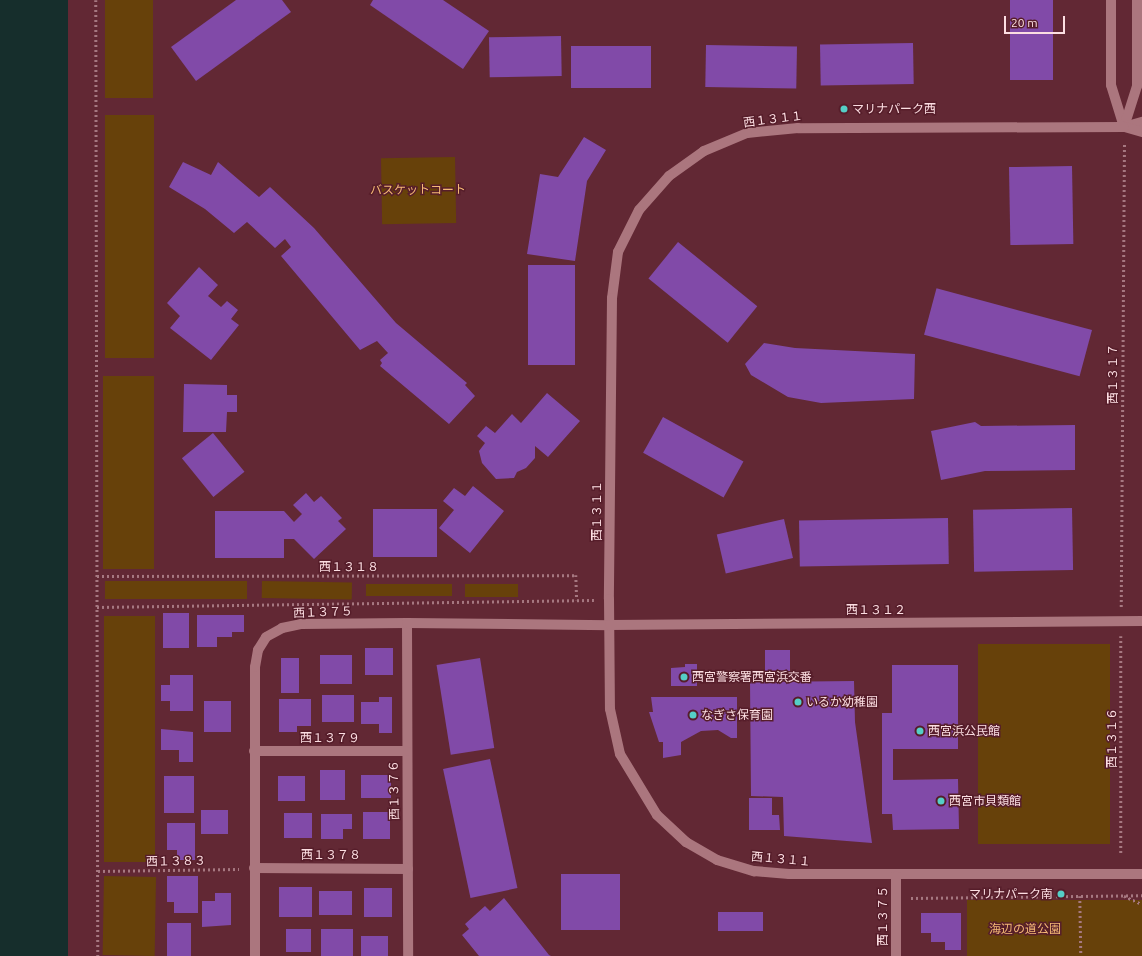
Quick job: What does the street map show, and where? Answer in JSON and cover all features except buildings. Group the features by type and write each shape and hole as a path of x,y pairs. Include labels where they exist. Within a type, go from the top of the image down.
{"street":[{"path":"1111,0 1111,85 1124,127"},
{"path":"1124,127 1137,86 1137,0"},
{"path":"1124,127 1142,122"},
{"path":"1124,127 1142,132"},
{"name":"西１３１１","path":"1124,127 798,128 754,132 704,151 669,176 639,210 618,252 612,298 609,599 610,709 620,754 657,815 686,842 717,860 754,871 789,874 896,876 1142,874"},
{"name":"西１３１２","path":"610,625 1142,621"},
{"name":"西１３７５","path":"255,956 255,667 258,650 266,637 282,628 301,624 407,623 610,625"},
{"name":"西１３７６","path":"407,623 406,751 408,956"},
{"name":"西１３７９","path":"254,751 406,751"},
{"name":"西１３７８","path":"254,868 408,869"},
{"name":"西１３７５","path":"896,876 896,956"}],"path":[{"path":"96,0 98,956"},
{"name":"西１３１７","path":"1121,621 1124,127"},
{"name":"西１３１８","path":"97,576 576,575 577,600"},
{"path":"97,607 609,599"},
{"name":"西１３１６","path":"1121,621 1121,855"},
{"name":"西１３８３","path":"98,871 254,868"},
{"path":"1121,895 1142,904"},
{"path":"896,899 1142,895"},
{"path":"1080,896 1081,956"}],"green space":[{"path":"105,0 153,0 153,98 105,98"},
{"path":"105,115 154,115 154,358 105,358"},
{"name":"バスケットコート","path":"455,157 456,223 382,224 381,158"},
{"path":"103,376 154,376 154,569 103,569"},
{"path":"105,581 247,581 247,599 105,599"},
{"path":"262,581 352,583 352,600 262,598"},
{"path":"366,584 452,584 452,596 366,596"},
{"path":"465,584 518,584 518,597 465,597"},
{"path":"104,616 155,616 155,862 104,862"},
{"path":"978,644 1110,644 1110,844 978,844"},
{"path":"104,876 156,877 155,956 103,955"},
{"name":"海辺の道公園","path":"967,900 1142,900 1142,956 967,956"}],"water":[{"path":"0,0 68,0 68,956 0,956"}],"place":[{"name":"マリナパーク西","path":"844,109"},
{"name":"西宮警察署西宮浜交番","path":"684,677"},
{"name":"いるか幼稚園","path":"798,702"},
{"name":"なぎさ保育園","path":"693,715"},
{"name":"西宮浜公民館","path":"920,731"},
{"name":"西宮市貝類館","path":"941,801"},
{"name":"マリナパーク南","path":"1061,894"}]}
